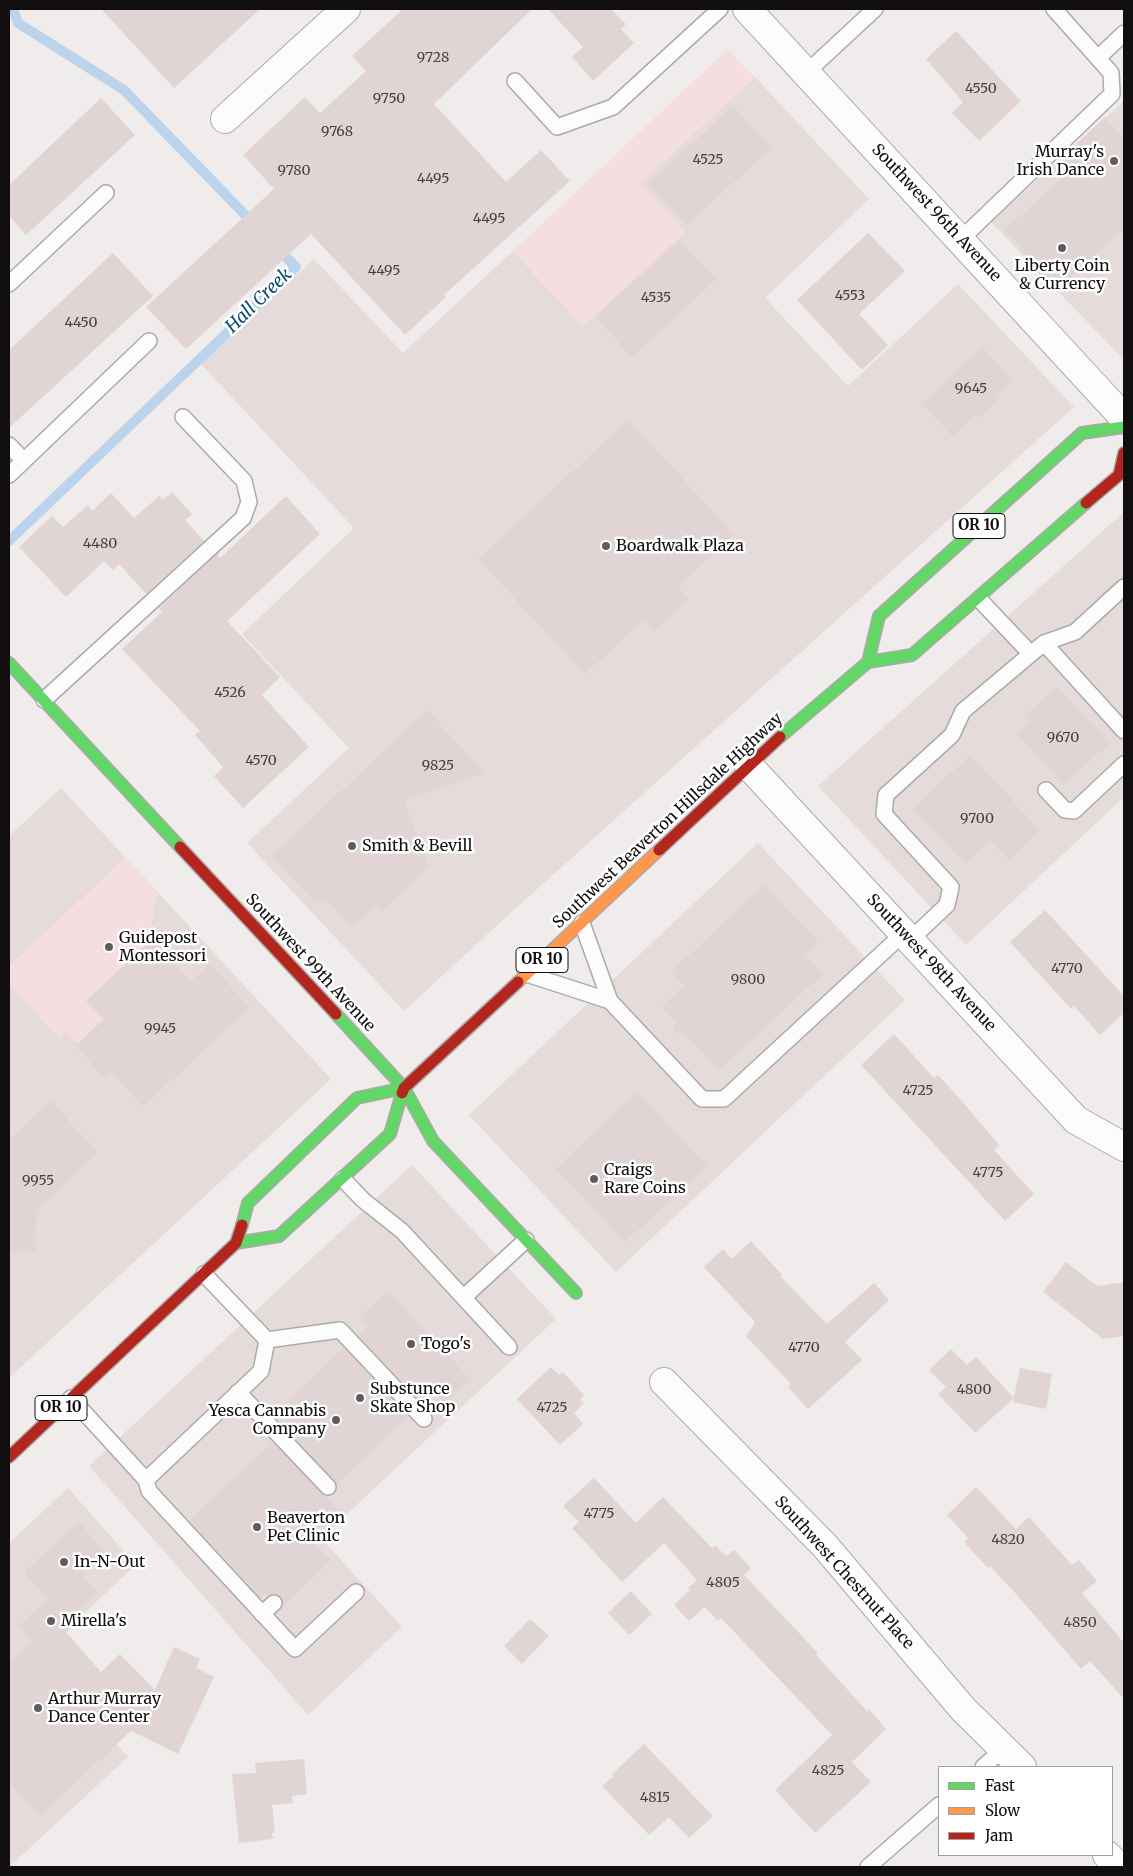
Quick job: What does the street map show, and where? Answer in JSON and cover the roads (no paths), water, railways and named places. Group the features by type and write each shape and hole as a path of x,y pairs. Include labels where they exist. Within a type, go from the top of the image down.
{"main road":[{"name":"OR 10","path":"868,662 879,616 1082,433 1124,427"},
{"path":"868,662 912,655 1119,475 1124,453"},
{"name":"Southwest Beaverton Hillsdale Highway","path":"404,1088 749,766 868,662"},
{"name":"Southwest 99th Avenue","path":"9,663 404,1088 433,1141 576,1293"},
{"name":"OR 10","path":"9,1457 236,1243 248,1202 357,1098 404,1088"},
{"path":"236,1243 280,1236 342,1179 390,1134 404,1088"}],"street":[{"path":"225,119 346,9"},
{"name":"Southwest 96th Avenue","path":"747,9 1124,418"},
{"name":"Southwest 98th Avenue","path":"749,766 1076,1120 1124,1147"},
{"name":"Southwest Chestnut Place","path":"664,1382 825,1546 963,1708 1012,1758"},
{"path":"1108,1856 1119,1867"}],"lane":[{"path":"515,81 557,127 613,107 720,9"},
{"path":"806,73 875,9"},
{"path":"960,240 1112,94 1111,73 1054,9"},
{"path":"1098,58 1124,34"},
{"path":"9,284 106,193"},
{"path":"9,475 149,341"},
{"path":"44,700 242,518 249,502 244,481 183,417"},
{"path":"9,445 24,461"},
{"path":"582,923 610,1001 702,1099 724,1100 906,936 947,905 951,887 884,814 886,795 952,735 963,711 1044,643 1075,632 1124,587"},
{"path":"979,598 1030,653"},
{"path":"1044,643 1124,731"},
{"path":"1046,790 1065,810 1074,811 1124,764"},
{"path":"527,974 610,1001"},
{"path":"342,1179 363,1200 402,1230 509,1347"},
{"path":"464,1298 526,1240"},
{"path":"204,1274 267,1340"},
{"path":"267,1340 340,1330 424,1419"},
{"path":"146,1480 261,1370 267,1340"},
{"path":"238,1392 328,1487"},
{"path":"71,1398 146,1480 148,1491 295,1649 356,1592"},
{"path":"262,1614 274,1603"},
{"path":"986,1766 1012,1758"},
{"path":"868,1867 938,1805"}],"waterway":[{"name":"Hall Creek","path":"13,9 18,23 124,90 255,225"},
{"name":"Hall Creek","path":"9,541 296,267 277,248"}],"place":[{"name":"Murray's Irish Dance","path":"1114,161"},
{"name":"Liberty Coin & Currency","path":"1062,248"},
{"name":"Boardwalk Plaza","path":"606,546"},
{"name":"Smith & Bevill","path":"352,846"},
{"name":"Guidepost Montessori","path":"109,947"},
{"name":"Craigs Rare Coins","path":"594,1179"},
{"name":"Togo's","path":"411,1344"},
{"name":"Substunce Skate Shop","path":"360,1398"},
{"name":"Yesca Cannabis Company","path":"336,1420"},
{"name":"Beaverton Pet Clinic","path":"257,1527"},
{"name":"In-N-Out","path":"64,1562"},
{"name":"Mirella's","path":"51,1621"},
{"name":"Arthur Murray Dance Center","path":"38,1708"}]}
